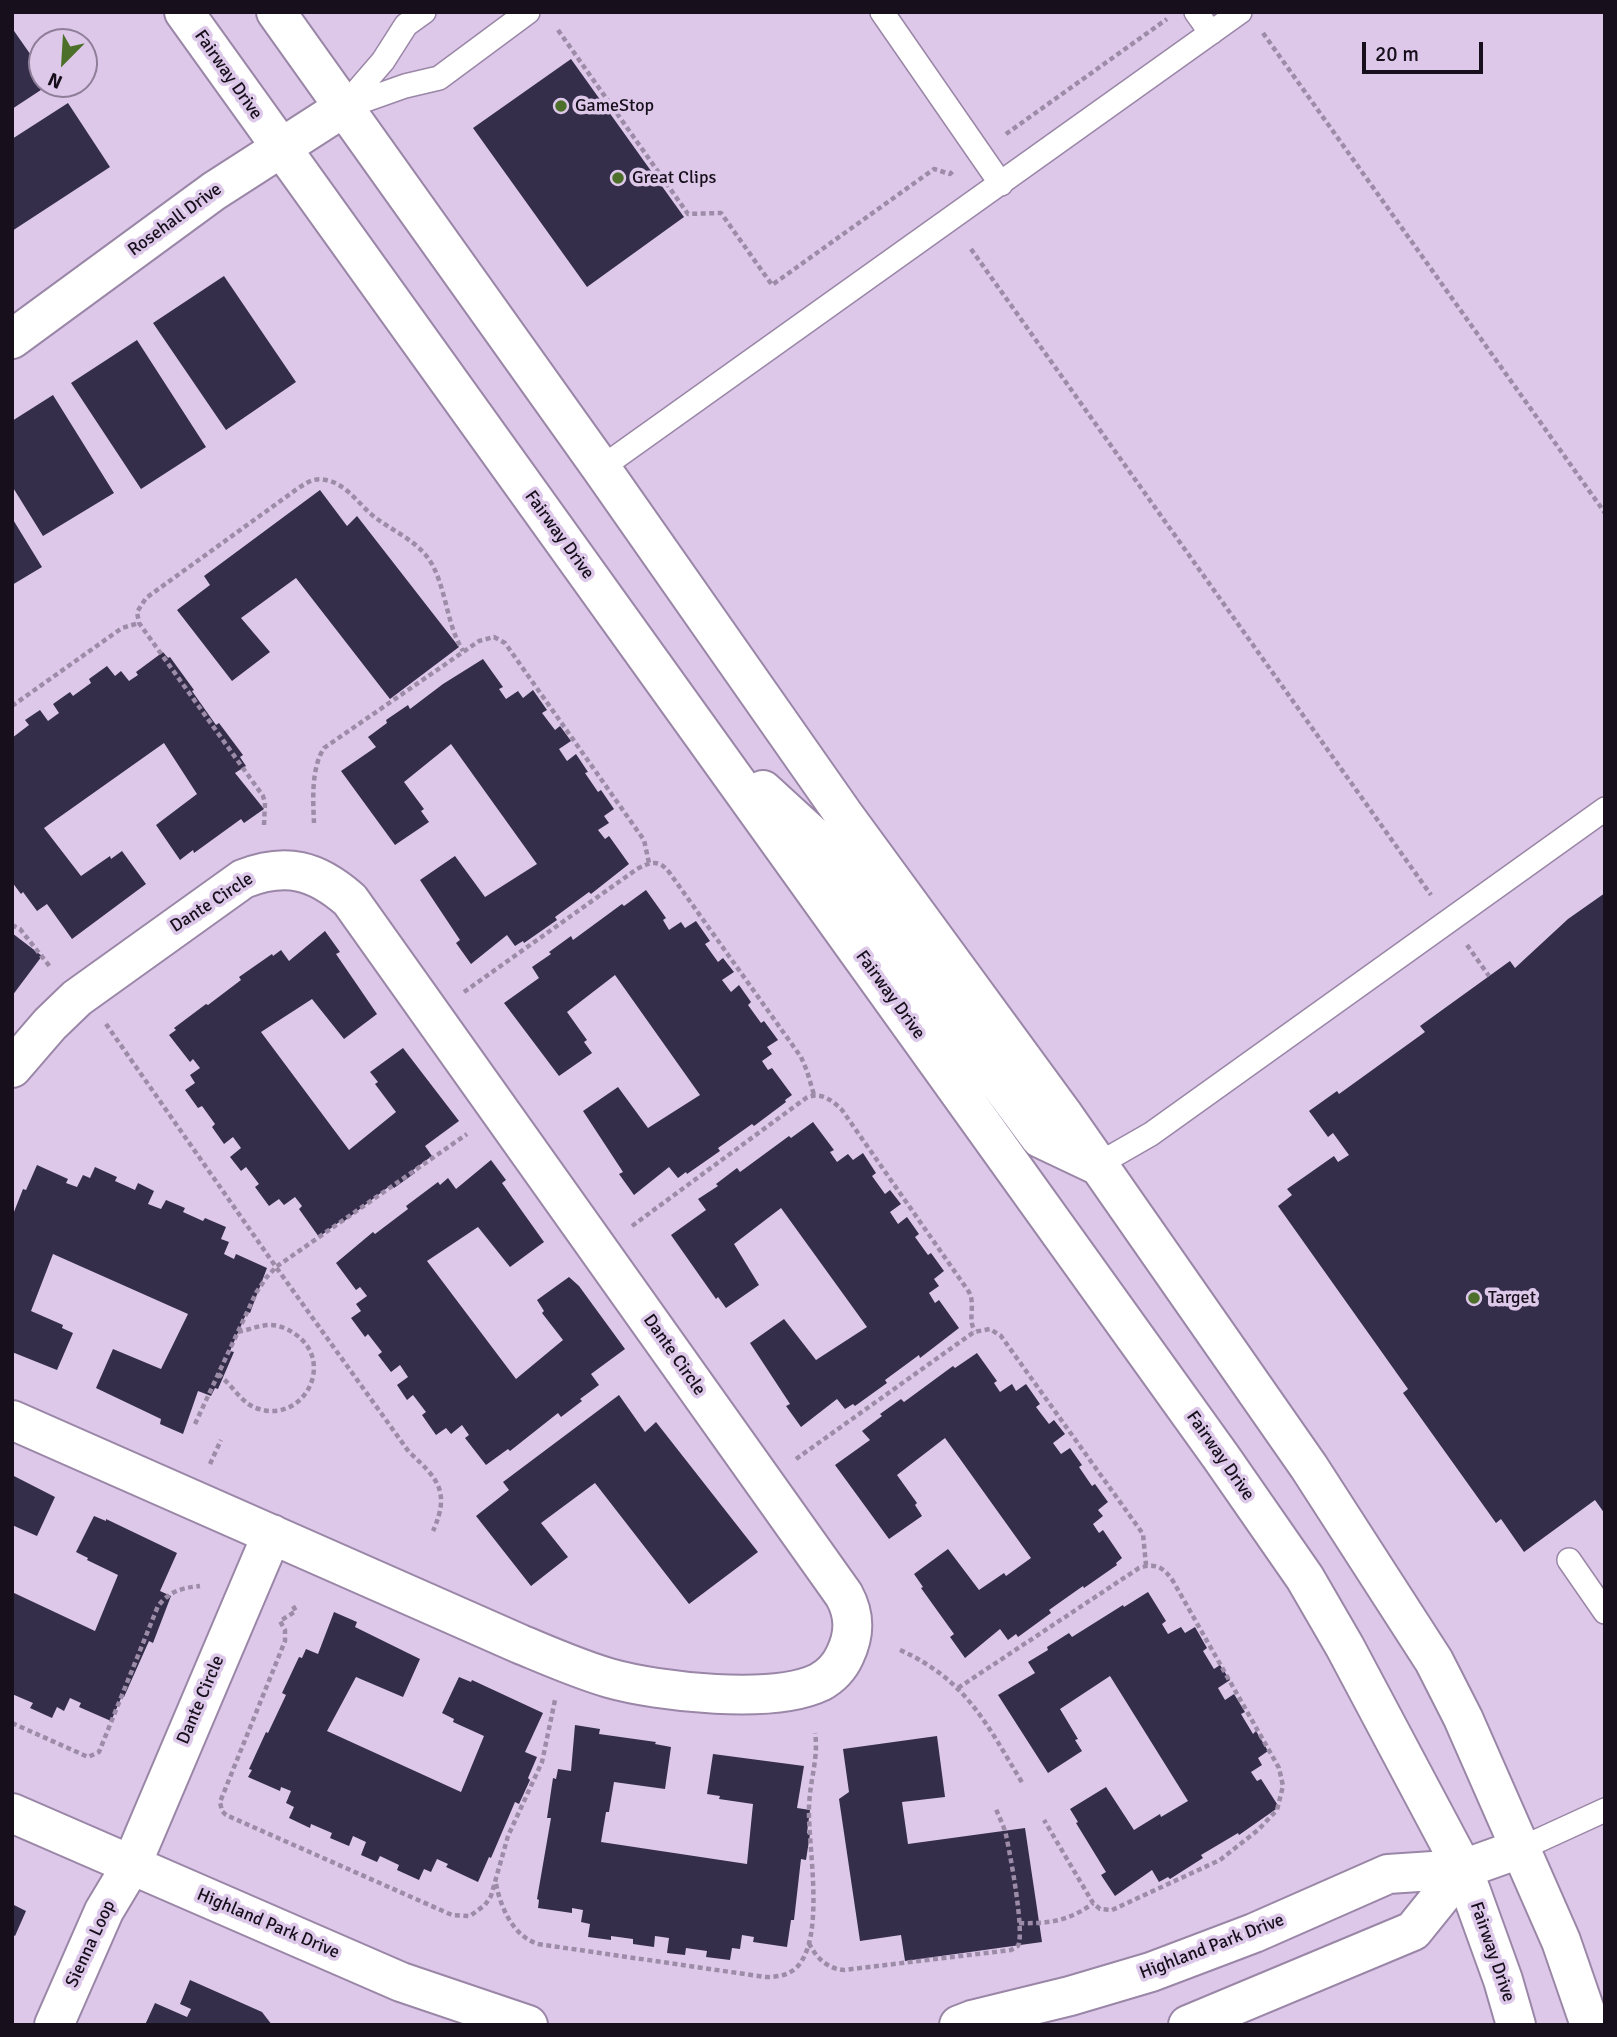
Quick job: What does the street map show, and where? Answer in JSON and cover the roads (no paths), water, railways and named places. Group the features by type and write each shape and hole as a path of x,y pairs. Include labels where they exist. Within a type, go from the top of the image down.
{"main road":[{"name":"Fairway Drive","path":"184,12 1205,1434 1305,1578 1345,1647 1463,1869 1503,1980 1516,2025"},
{"path":"276,12 601,468 836,804 1065,1117 1309,1467 1434,1661 1463,1718 1561,1941 1590,2025"},
{"name":"Rosehall Drive","path":"12,339 214,191 343,108"},
{"path":"702,734 823,845 1040,1138 1097,1165"},
{"name":"Dante Circle","path":"12,1068 77,998 243,879 261,872 287,869 309,874 332,884 350,900 836,1584 850,1606 852,1638 841,1664 820,1682 805,1687 762,1693 688,1691 610,1678 561,1661 12,1420"},
{"name":"Dante Circle","path":"131,1866 272,1534"},
{"name":"Highland Park Drive","path":"12,1813 401,1982 528,2025"},
{"name":"Highland Park Drive","path":"959,2025 1151,1972 1254,1933 1388,1874 1463,1869 1522,1848"},
{"name":"Sienna Loop","path":"54,2025 104,1911 131,1866"},
{"path":"1188,2025 1413,1931 1463,1869"}],"lane":[{"path":"343,108 383,61 406,25 424,12"},
{"path":"343,108 405,86 439,78 528,12"},
{"path":"882,12 1001,184"},
{"path":"1196,12 1211,33"},
{"path":"601,468 1211,33 1248,18"},
{"path":"1097,1165 1151,1134 1605,809"},
{"path":"1569,1560 1605,1612"},
{"path":"1522,1848 1605,1810"}],"place":[{"name":"GameStop","path":"561,106"},
{"name":"Great Clips","path":"618,178"},
{"name":"Target","path":"1474,1298"}]}
